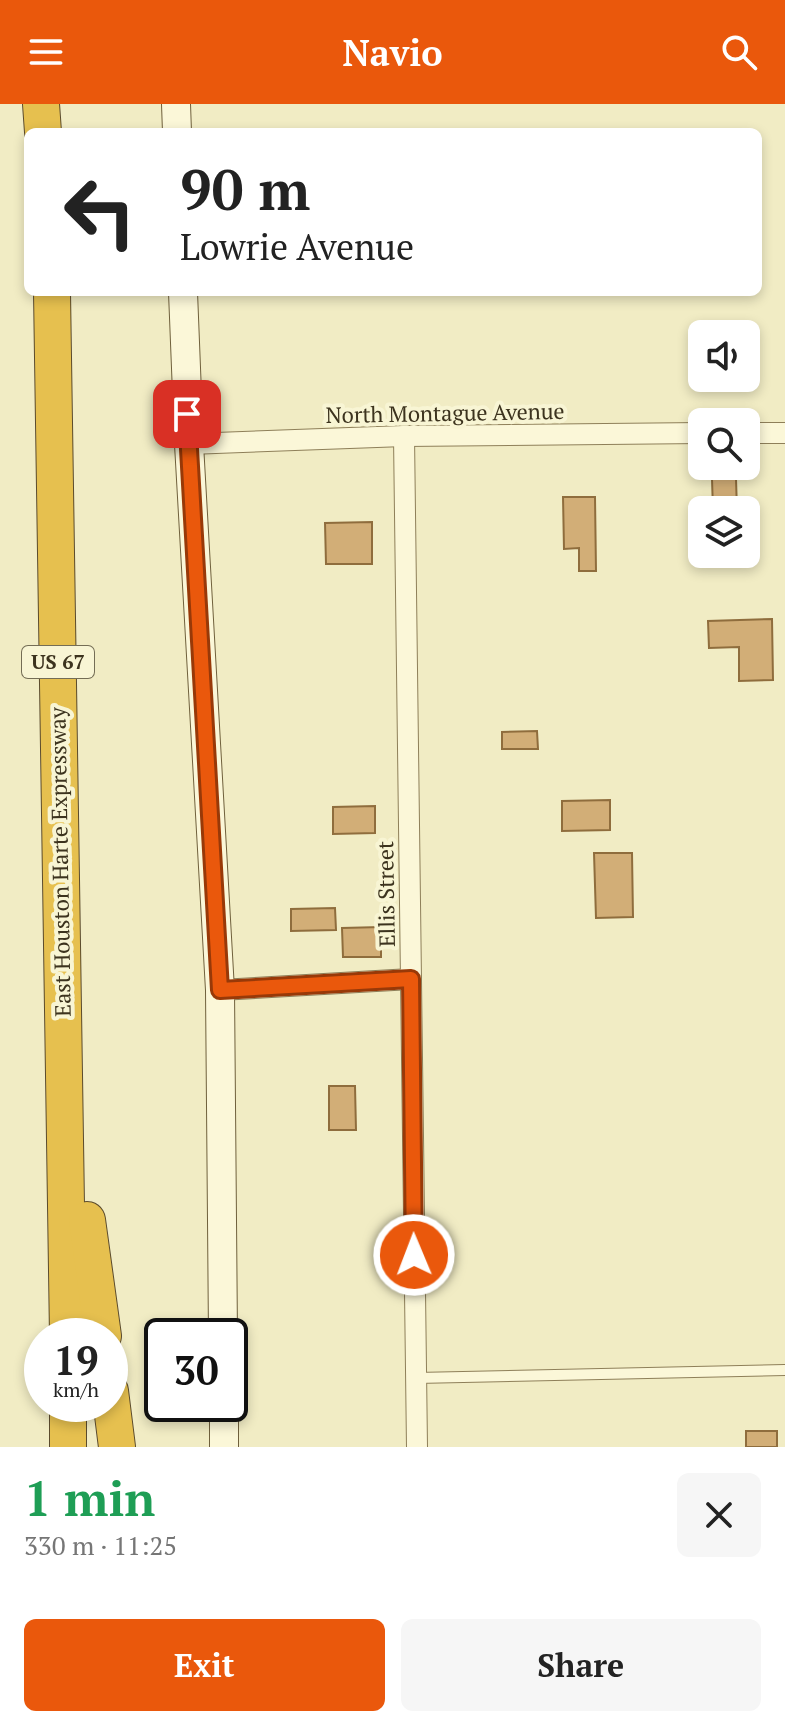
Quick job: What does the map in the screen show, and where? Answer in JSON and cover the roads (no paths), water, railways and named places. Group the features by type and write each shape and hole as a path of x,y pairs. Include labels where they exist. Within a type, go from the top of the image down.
{"highway":[{"path":"41,104 43,128"},
{"path":"52,104 52,128"},
{"name":"East Houston Harte Expressway","path":"52,296 68,1318"},
{"path":"63,1032 101,1318"},
{"path":"68,1422 68,1447"},
{"path":"114,1422 117,1447"}],"main road":[{"path":"176,104 177,128"},
{"path":"183,296 220,990 223,1318"},
{"path":"224,1422 224,1447"}],"street":[{"name":"North Montague Avenue","path":"189,444 404,436 688,433"},
{"path":"760,433 785,433"},
{"name":"Ellis Street","path":"404,436 417,1447"},
{"path":"220,990 411,979"}],"lane":[{"path":"416,1378 785,1370"}]}
